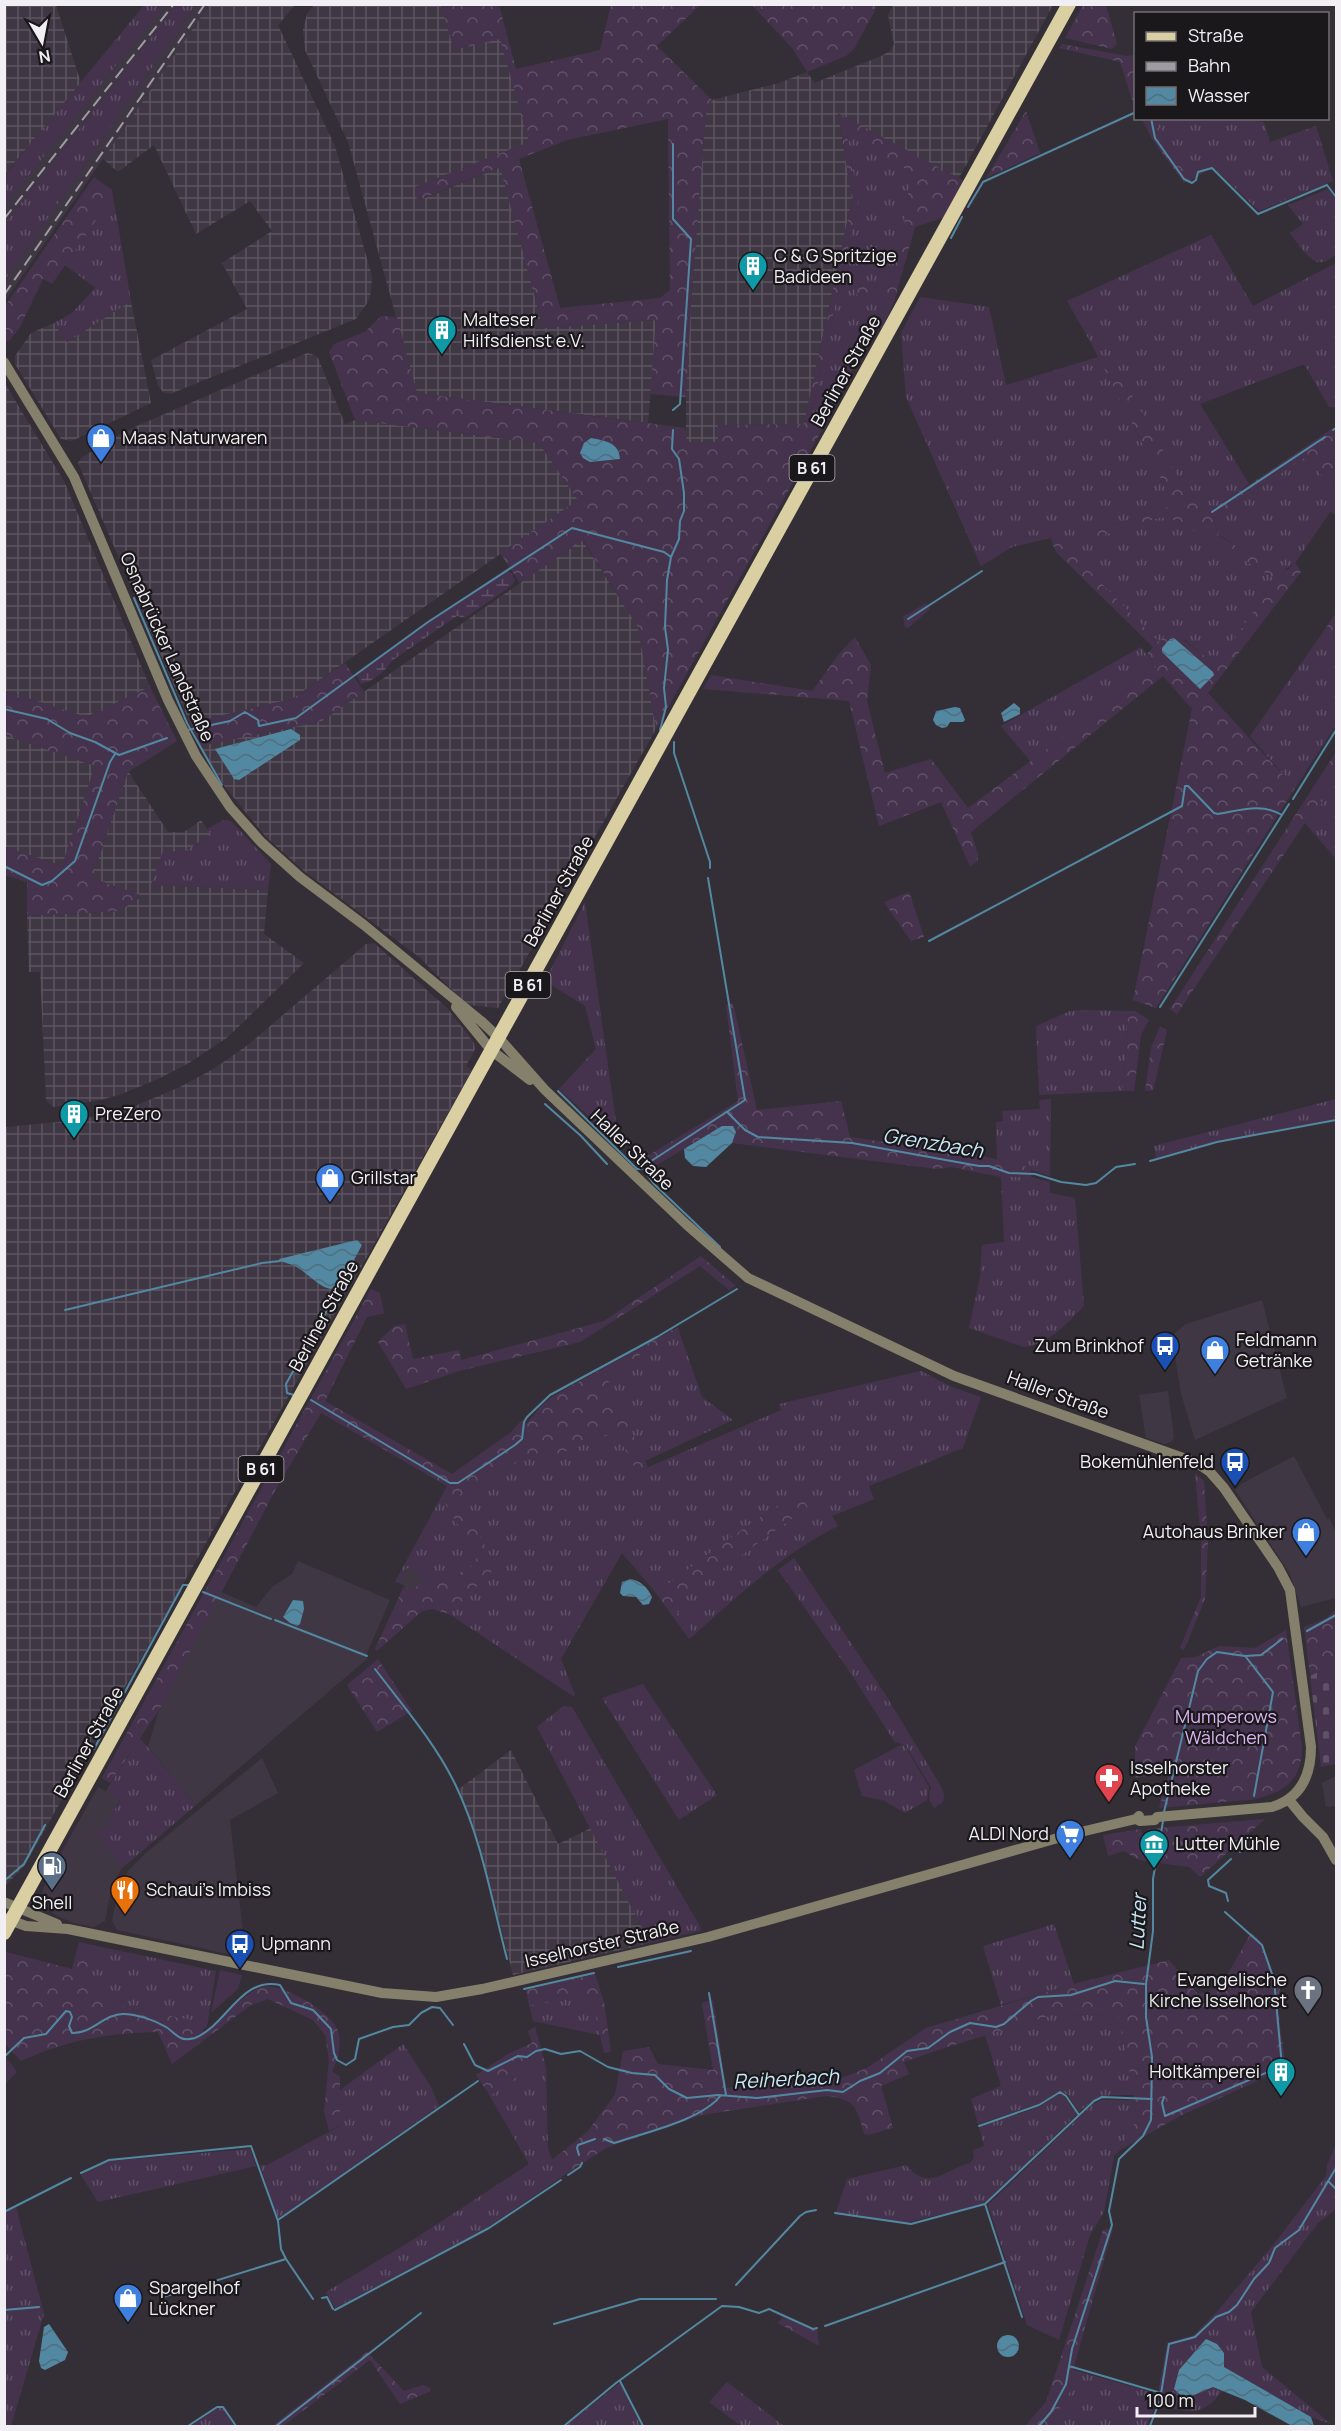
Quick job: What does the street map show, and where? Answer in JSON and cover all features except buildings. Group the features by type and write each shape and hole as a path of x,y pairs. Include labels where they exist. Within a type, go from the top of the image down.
{"main road":[{"name":"Berliner Straße","path":"7,1924 19,1907 1069,4"}],"street":[{"name":"Osnabrücker Landstraße","path":"4,362 74,477 168,700 209,777 230,807 300,877 364,924 498,1037"},
{"name":"Osnabrücker Landstraße","path":"430,978 491,1050"},
{"name":"Haller Straße","path":"498,1037 545,1090 687,1225 748,1278 954,1376 1176,1455 1197,1463 1210,1472 1237,1506 1278,1567 1290,1590 1310,1736 1311,1763 1305,1782 1289,1800"},
{"name":"Haller Straße","path":"491,1050 545,1090"},
{"name":"Isselhorster Straße","path":"7,1924 68,1929 381,1993 436,1997 482,1989 708,1937 1072,1834 1136,1819 1155,1820 1157,1817 1256,1809 1272,1807 1289,1800"},
{"path":"1289,1800 1323,1837 1336,1860"},
{"name":"Isselhorster Straße","path":"4,1902 68,1929"}],"shaded area":[{"path":"441,4 454,50 500,38 530,142 415,187 418,201 501,167 543,328 657,320 648,423 417,393 348,142 305,50 303,30 307,14 314,5"},
{"path":"5,5 56,5 81,83 5,174"},
{"path":"164,5 177,5 5,223 5,205"},
{"path":"195,5 209,5 5,301 5,280"},
{"path":"209,5 295,5 278,25 335,146 372,276 371,292 368,302 356,319 170,394 163,392 158,386 151,360 247,309 222,263 272,231 250,201 196,234 154,145 118,172 103,159"},
{"path":"893,5 1053,5 959,178 838,114 852,199 804,424 718,425 718,442 686,442 686,383 692,288 706,113 712,100 779,83 807,72 814,83 881,56 890,51 894,44 888,15"},
{"path":"131,301 151,403 72,441 61,439 15,364 15,356 31,333 54,323 67,342"},
{"path":"307,353 318,358 345,424 355,420 539,443 578,500 292,699 190,723 78,463 81,458 113,438 139,425"},
{"path":"4,382 64,481 150,687 86,717 5,691"},
{"path":"582,540 638,627 656,729 498,1008 467,1005 419,957 304,871 266,837 225,787 200,746 322,721"},
{"path":"5,735 95,766 62,866 5,847"},
{"path":"128,771 168,832 184,832 201,820 211,835 185,851 166,852 152,885 268,890 264,934 304,963 228,1037 189,1063 119,1095 53,1107 46,1100 40,972 29,972 27,916 119,911 142,896 92,878"},
{"path":"374,943 447,1008 466,1032 474,1043 475,1049 466,1066 472,1070 25,1865 5,1886 5,1127 70,1121 123,1111 180,1087 215,1068 249,1044 366,944"},
{"path":"1262,1300 1287,1398 1195,1440 1181,1394 1173,1344 1174,1334 1186,1324"},
{"path":"1168,1391 1174,1437 1172,1441 1165,1444 1146,1438 1139,1395"},
{"path":"1294,1456 1336,1533 1336,1598 1301,1607 1290,1574 1235,1490 1241,1484"},
{"path":"298,1561 390,1600 367,1653 367,1659 196,1805 148,1747 159,1710 221,1592 256,1607 272,1587 292,1574"},
{"path":"407,1568 423,1576 415,1592 399,1583"},
{"path":"511,1750 558,1844 591,1828 650,1943 513,1975 479,1842 459,1789"},
{"path":"262,1758 278,1793 230,1820 246,1958 117,1930 112,1921 119,1887 128,1871 147,1852"},
{"path":"1336,1776 1336,1806 1326,1807 1322,1783"},
{"path":"98,1787 120,1799 106,1826 97,1832 122,1868 112,1885 105,1921 94,1927 74,1923 57,1916 51,1912 41,1896 47,1878"}],"green space":[{"path":"144,5 164,5 5,205 5,175"},
{"path":"177,5 195,5 5,280 5,223"},
{"path":"441,5 499,5 516,69 600,50 611,5 700,5 657,46 712,100 706,114 686,397 650,394 656,320 543,328 500,167 417,201 415,187 529,142 500,39 454,50","holes":["668,119 670,290 660,298 560,308 519,159 567,140"]},
{"path":"752,5 878,5 854,49 846,56 807,72 793,49"},
{"path":"1083,5 1106,5 1117,44 1112,49 1065,38"},
{"path":"1062,44 1126,56 1134,55 1134,106 1120,62 1059,48"},
{"path":"1026,111 1040,153 986,178"},
{"path":"838,113 964,181 945,217 915,227 894,302 882,328 875,325 885,299 855,294 856,285 888,289 902,239 911,172 847,135 858,201 809,424 823,428 656,729 638,627 583,540 520,583 500,553 578,500 539,443 355,420 329,352 334,344 365,332 381,316 397,317 417,393 685,428 687,442 718,442 717,425 804,424 852,200"},
{"path":"1142,120 1155,120 1191,180 1184,183 1152,139"},
{"path":"1155,120 1264,122 1270,142 1316,126 1333,181 1259,211 1213,167 1191,180"},
{"path":"847,134 911,172 902,239 888,289 857,285 855,294 885,299 875,325 823,428 809,425 858,201"},
{"path":"94,177 112,190 113,196 52,284 43,279 19,329 9,341 5,341 5,306"},
{"path":"1328,189 1336,200 1336,254 1326,261 1318,262 1304,252 1290,233 1303,224 1288,205"},
{"path":"113,196 131,301 67,342 54,323 72,313 95,288 65,265"},
{"path":"1211,235 1253,306 1336,263 1336,407 1329,407 1304,364 1200,404 1249,484 1213,509 1192,503 1112,360 1106,362 1094,343 1091,343 1067,301"},
{"path":"920,297 989,307 1006,385 1098,357 1174,505 1053,545 1051,538 1012,547 981,566 906,397 901,333"},
{"path":"1094,342 1106,362 1112,360 1193,503 1213,509 1336,426 1336,489 1304,458 1213,518 1219,536 1281,571 1289,569 1295,563 1301,572 1208,693 1295,788 1156,1008 1133,1000 1192,709 1163,676 971,832 978,861 970,866 941,802 879,826 849,701 703,689 711,675 812,691 839,654 855,637 871,665 867,701 885,773 931,759 968,808 1156,667 1147,654 1153,647 1056,552 1053,545 1174,505 1091,343","holes":["1161,517 1182,522 1185,529 1195,531 1276,579 1221,658 1212,660 1199,653 1171,629 1159,642 1066,547"]},
{"path":"1304,458 1336,489 1336,515 1330,512 1295,563 1281,572 1219,535 1213,518"},
{"path":"1161,517 1182,522 1185,529 1195,531 1276,579 1221,658 1212,661 1199,653 1186,640 1159,642 1065,547"},
{"path":"506,569 515,581 511,586 465,618 457,616 393,660 375,678 361,684 355,673"},
{"path":"926,603 930,609 908,628 905,627 903,617"},
{"path":"1336,613 1336,644 1321,635"},
{"path":"1321,635 1336,644 1336,725 1295,788 1250,736"},
{"path":"1141,647 1156,667 1031,762 1001,726"},
{"path":"345,663 364,692 322,721 200,746 190,723 292,699"},
{"path":"150,687 177,741 128,772 92,878 143,896 119,911 27,916 27,882 5,875 5,847 62,866 95,766 5,735 5,691 86,717"},
{"path":"1336,752 1336,764 1317,796 1322,803 1305,823 1177,1014 1170,1009"},
{"path":"1336,764 1336,859 1305,823 1322,803 1316,797"},
{"path":"223,820 231,821 271,864 268,890 151,885 165,845 166,852 185,851 211,835 207,829"},
{"path":"909,892 924,937 911,941 884,902"},
{"path":"585,902 619,1144 559,1089 596,1049 585,1006 545,981"},
{"path":"733,1003 757,1110 841,1101 850,1137 983,1156 1031,1168 1031,1177 1001,1177 952,1167 937,1169 732,1143 736,1132 722,1126 645,1172 636,1163 738,1101 726,1005"},
{"path":"1070,1011 1128,1011 1123,1091 1039,1095 1036,1026"},
{"path":"1128,1011 1135,1011 1149,1020 1141,1035 1134,1091 1123,1091"},
{"path":"1160,1026 1167,1030 1153,1091 1145,1091 1151,1048"},
{"path":"1051,1099 1050,1176 997,1159 996,1122 1003,1121 1002,1111 1040,1109 1039,1100"},
{"path":"1336,1099 1336,1119 1217,1142 1156,1158 1154,1146"},
{"path":"1001,1177 1031,1177 1050,1182 1050,1193 1075,1198 1084,1306 1049,1337 1024,1347 969,1328 980,1277 982,1245 1004,1242"},
{"path":"701,1256 736,1286 729,1290 700,1266 580,1342 459,1371 406,1389 378,1342 394,1326 405,1324 413,1359 459,1350 461,1360 604,1321"},
{"path":"371,1289 380,1293 384,1313 367,1317 325,1401 452,1474 511,1432 521,1421 527,1423 553,1396 678,1327 680,1334 605,1374 648,1467 637,1472 616,1432 543,1460 535,1452 459,1495 496,1567 449,1614 432,1609 422,1611 377,1651 375,1649 404,1586 414,1591 423,1576 436,1579 456,1575 474,1565 477,1557 445,1503 451,1490 447,1486 321,1413 276,1489 159,1710 110,1783 102,1778"},
{"path":"680,1334 702,1397 733,1420 645,1461 605,1374"},
{"path":"921,1371 952,1387 981,1397 963,1448 869,1486 874,1499 832,1516 838,1526 780,1562 694,1635 672,1605 808,1507 799,1493 737,1533 656,1593 622,1553 561,1659 575,1695 573,1696 449,1614 495,1567 458,1495 535,1452 543,1460 616,1432 637,1472 781,1410 779,1404"},
{"path":"1195,1473 1204,1481 1208,1541 1205,1599 1184,1650 1180,1648 1201,1597 1201,1540"},
{"path":"447,1486 451,1490 445,1503 478,1557 475,1565 456,1576 433,1581 407,1568 399,1583 395,1582"},
{"path":"798,1492 808,1507 672,1605 694,1635 689,1639 656,1593 737,1533"},
{"path":"794,1558 885,1694 939,1783 944,1794 943,1802 934,1808 929,1800 931,1787 906,1746 894,1741 850,1672 778,1570"},
{"path":"1336,1609 1336,1663 1310,1676 1304,1627 1327,1618"},
{"name":"Mumperows Wäldchen","path":"1286,1630 1302,1747 1299,1768 1295,1776 1290,1783 1275,1793 1255,1799 1159,1808 1169,1773 1135,1778 1135,1746 1181,1658 1196,1657 1219,1646 1255,1648"},
{"path":"378,1659 412,1711 377,1732 347,1685"},
{"path":"1336,1663 1336,1764 1321,1767 1310,1676"},
{"path":"643,1684 717,1795 679,1820 602,1698"},
{"path":"563,1706 572,1707 701,1928 700,1931 650,1943 537,1727"},
{"path":"140,1738 196,1805 122,1868 96,1832 106,1826 120,1800 106,1791"},
{"path":"901,1745 905,1746 929,1787 927,1800 905,1813 883,1800 862,1796 854,1770"},
{"path":"1265,1819 1200,1877 1189,1867 1139,1860 1124,1851 1108,1856 1103,1835 1141,1829 1142,1834 1148,1833 1147,1829"},
{"path":"1054,1924 1074,1984 1001,2005 983,1946"},
{"path":"1251,1933 1260,1941 1280,1989 1278,2002 1286,2068 1180,2116 1120,2150 1136,2121 1135,2100 1118,2014 1052,2015 904,2062 909,2074 881,2086 893,2128 864,2134 857,2111 849,2102 826,2096 702,2115 606,2148 560,2178 552,2160 587,2132 615,2095 623,2051 649,2047 658,2064 713,2070 702,2003 713,2000 726,2088 824,2081 844,2077 867,2068 926,2028 1074,1984 1169,1960 1198,1994 1220,1988"},
{"path":"79,1942 92,1945 85,1986 116,2005 195,2021 205,2033 240,2001 262,1987 281,1989 317,2007 334,2023 340,2041 339,2052 332,2071 340,2077 340,2125 329,2131 324,2111 329,2061 325,2035 313,2020 268,1999 251,2005 172,2064 158,2032 88,2039 21,2061 5,2044 6,1952 72,1969"},
{"path":"92,1945 216,1971 207,2026 202,2030 195,2021 116,2005 85,1986"},
{"path":"220,1970 242,1975 238,1989 211,2013"},
{"path":"595,1974 604,2002 611,2052 604,2053 593,2004 579,1998 529,2005 526,1990"},
{"path":"579,1998 593,2004 600,2035 533,2021 529,2005"},
{"path":"1119,2014 1134,2095 1104,2096 1079,2112 1068,2095 1059,2091 1038,2104 978,2124 971,2099 1001,2086 985,2035 1052,2015"},
{"path":"535,2027 546,2067 528,2069 490,2096 476,2075 508,2054 532,2043 528,2031"},
{"path":"403,2044 431,2087 439,2106 278,2219 260,2165 267,2165 340,2126 340,2090"},
{"path":"5,2056 17,2072 5,2084"},
{"path":"546,2067 548,2149 560,2178 488,2227 335,2308 326,2292 416,2238 529,2164 490,2096 528,2069"},
{"path":"1062,2094 1077,2114 984,2204 905,2223 836,2212 847,2179 906,2165 922,2177 938,2177 970,2163 974,2158 973,2150 984,2146 979,2127 1039,2107 1055,2095"},
{"path":"1102,2100 1135,2100 1136,2121 1120,2150 1114,2156 1104,2212 1090,2235 1059,2340 1027,2325 988,2205 1093,2104"},
{"path":"1336,2145 1336,2209 1318,2223 1251,2312 1262,2367 1331,2424 1311,2417 1223,2367 1192,2396 1213,2387 1223,2390 1215,2400 1200,2410 1185,2411 1156,2403 1147,2426 1049,2426 1073,2386 1073,2370 1158,2394 1167,2343 1194,2335 1215,2314 1274,2244 1326,2176 1327,2165"},
{"path":"250,2149 256,2166 98,2202 81,2175 110,2161"},
{"path":"16,2207 44,2314 11,2426 5,2426 5,2213"},
{"path":"1113,2228 1073,2370 1073,2386 1049,2426 1025,2426 1046,2402 1103,2230"},
{"path":"783,2317 812,2330 817,2329 819,2346 778,2323"},
{"path":"367,2352 404,2391 423,2385 431,2391 400,2404 370,2360 283,2426 272,2426"},
{"path":"727,2382 784,2426 741,2426 709,2402"},
{"path":"620,2383 641,2426 566,2426 617,2385"},
{"path":"217,2408 223,2408 234,2426 191,2426"}],"water":[{"path":"591,438 606,441 614,446 620,459 590,462 583,458 580,453 584,443"},
{"path":"1174,638 1213,672 1214,675 1200,689 1162,652 1162,648"},
{"path":"1014,703 1020,708 1020,714 1004,722 1001,713"},
{"path":"960,708 965,720 963,722 950,722 947,727 942,728 936,725 933,720 936,711"},
{"path":"291,729 300,735 300,740 239,780 234,779 215,749"},
{"path":"722,1126 733,1126 736,1132 732,1143 706,1167 693,1166 685,1158 684,1149"},
{"path":"357,1240 362,1245 339,1288 322,1286 300,1269 279,1259"},
{"path":"630,1579 643,1585 648,1591 652,1597 649,1604 643,1605 636,1597 623,1596 620,1593 622,1582"},
{"path":"293,1600 303,1601 304,1609 300,1624 297,1626 283,1617"},
{"path":"49,2324 68,2352 65,2360 45,2370 41,2368 39,2361 44,2327"},
{"path":"1008,2335 1016,2338 1019,2346 1016,2354 1008,2357 1000,2354 997,2346 1000,2338"},
{"path":"1206,2339 1217,2344 1224,2353 1224,2367 1311,2417 1314,2426 1292,2426 1245,2400 1213,2387 1192,2396 1183,2397 1174,2389 1179,2370"}],"waterway":[{"path":"968,207 983,182 1134,113"},
{"path":"1151,120 1155,138 1184,179 1192,183 1196,180 1198,172 1212,168 1258,214 1327,185 1336,197"},
{"path":"673,144 673,219 691,239 680,404 673,410"},
{"path":"951,238 962,217"},
{"path":"660,730 666,707 664,688 668,650 665,627 667,580 671,557 679,539 680,521 684,511 679,459 672,449 673,430"},
{"path":"1212,512 1325,437"},
{"path":"188,730 230,721 245,712 258,720 259,726 296,718 428,622 572,528 664,552 671,557"},
{"path":"908,619 982,571"},
{"path":"134,598 187,723 222,785"},
{"path":"4,709 47,719 70,733 95,742 119,755 167,738"},
{"path":"1293,799 1336,730"},
{"path":"674,742 674,753 710,868"},
{"path":"4,866 42,885 52,881 75,861 110,762 115,754"},
{"path":"929,941 1182,806 1185,786 1188,786 1214,813 1259,808 1282,815"},
{"path":"1160,1007 1289,804"},
{"path":"708,878 745,1100 642,1167 653,1183 720,1247"},
{"path":"558,1091 637,1169 642,1169"},
{"path":"545,1104 581,1136 607,1164"},
{"name":"Grenzbach","path":"728,1113 745,1130 758,1137 852,1143 989,1166 1009,1173 1035,1174 1061,1182 1086,1185 1096,1183 1116,1167 1135,1164"},
{"name":"Grenzbach","path":"1150,1161 1217,1142 1336,1120"},
{"path":"65,1310 262,1263 280,1261"},
{"path":"311,1400 450,1483 458,1483 522,1439 524,1422 527,1417 550,1395 657,1337 737,1289"},
{"path":"294,1395 287,1393 286,1384 330,1305 333,1290"},
{"path":"94,1749 183,1585 188,1585"},
{"path":"203,1592 271,1619"},
{"name":"Lutter","path":"1307,1631 1336,1615"},
{"path":"275,1620 367,1656"},
{"name":"Lutter","path":"1164,1812 1198,1671 1207,1659 1217,1652 1245,1656 1261,1655 1282,1639"},
{"path":"1246,1657 1273,1692 1254,1796"},
{"path":"375,1669 429,1741 456,1786 480,1849 507,1959"},
{"name":"Lutter","path":"1039,2426 1051,2412 1066,2384 1072,2349 1112,2225 1109,2211 1119,2159 1143,2136 1151,2120 1152,2057 1146,2017 1146,1984 1153,1931 1153,1879 1163,1821"},
{"path":"4,1881 24,1864 45,1825"},
{"path":"1240,1852 1246,1846"},
{"path":"1228,1901 1226,1893 1209,1886 1208,1880 1231,1859"},
{"path":"1164,2097 1162,2103 1165,2116 1282,2066 1274,1980 1262,1945 1225,1912"},
{"path":"618,1967 691,1951"},
{"path":"524,1989 594,1973"},
{"name":"Reiherbach","path":"464,2044 475,2065 488,2071 518,2056 527,2057 536,2051 545,2049 561,2054 580,2051 608,2067 632,2073 655,2075 669,2089 687,2098 718,2095 757,2098 827,2090 843,2092 860,2081 880,2073 907,2051 928,2048 950,2032 970,2023 996,2027 1004,2024 1038,1997 1071,1995 1115,1981 1144,1984"},
{"name":"Reiherbach","path":"4,2057 24,2038 46,2034 66,2011 70,2012 72,2017 69,2026 72,2033 86,2030 110,2017 128,2014 156,2022 183,2039 195,2038 206,2032 244,1994 266,1984 280,1985 291,2003 313,2010 331,2029 334,2053 337,2060 346,2065 355,2059 359,2039 393,2027 409,2025 421,2013 432,2007 440,2008 453,2025"},
{"path":"709,1993 726,2095"},
{"path":"278,2220 478,2081"},
{"path":"979,2126 1039,2105 1060,2092 1066,2096 1079,2115"},
{"path":"604,2139 614,2143 672,2125 701,2112 721,2095"},
{"path":"835,2213 911,2224 985,2204 1094,2101 1102,2097 1152,2099"},
{"path":"579,2155 578,2145 595,2139"},
{"path":"81,2173 109,2160 251,2146 278,2221 281,2249 313,2299"},
{"path":"568,2175 582,2163"},
{"path":"1150,2426 1160,2400 1169,2344 1195,2337 1216,2317 1229,2312 1237,2305 1254,2279 1269,2263 1275,2248 1299,2230 1336,2168"},
{"path":"4,2212 71,2178"},
{"path":"335,2310 489,2228 561,2180"},
{"path":"1328,2181 1336,2189"},
{"path":"985,2204 1022,2317"},
{"path":"736,2285 800,2216 816,2210"},
{"path":"163,2297 286,2259"},
{"path":"825,2326 1005,2262"},
{"path":"322,2298 327,2297 333,2309"},
{"path":"554,2324 640,2299 716,2299"},
{"path":"564,2426 616,2383 722,2306 739,2307 759,2313 769,2309 813,2329 817,2328"},
{"path":"4,2310 39,2307"},
{"path":"276,2426 421,2313"},
{"path":"1069,2366 1161,2393"},
{"path":"620,2381 643,2426"},
{"path":"188,2426 217,2407 223,2407 236,2426"}],"railway":[{"path":"4,219 174,4"},
{"path":"4,295 205,4"}],"place":[{"name":"C & G Spritzige Badideen","path":"753,292"},
{"name":"Malteser Hilfsdienst e.V.","path":"442,356"},
{"name":"Maas Naturwaren","path":"101,464"},
{"name":"PreZero","path":"74,1140"},
{"name":"Grillstar","path":"330,1204"},
{"name":"Zum Brinkhof","path":"1165,1372"},
{"name":"Feldmann Getränke","path":"1215,1376"},
{"name":"Bokemühlenfeld","path":"1235,1488"},
{"name":"Autohaus Brinker","path":"1306,1558"},
{"name":"Isselhorster Apotheke","path":"1109,1804"},
{"name":"ALDI Nord","path":"1070,1860"},
{"name":"Lutter Mühle","path":"1154,1870"},
{"name":"Shell","path":"52,1892"},
{"name":"Schaui's Imbiss","path":"125,1916"},
{"name":"Upmann","path":"240,1970"},
{"name":"Evangelische Kirche Isselhorst","path":"1308,2016"},
{"name":"Holtkämperei","path":"1281,2098"},
{"name":"Spargelhof Lückner","path":"128,2324"}]}
